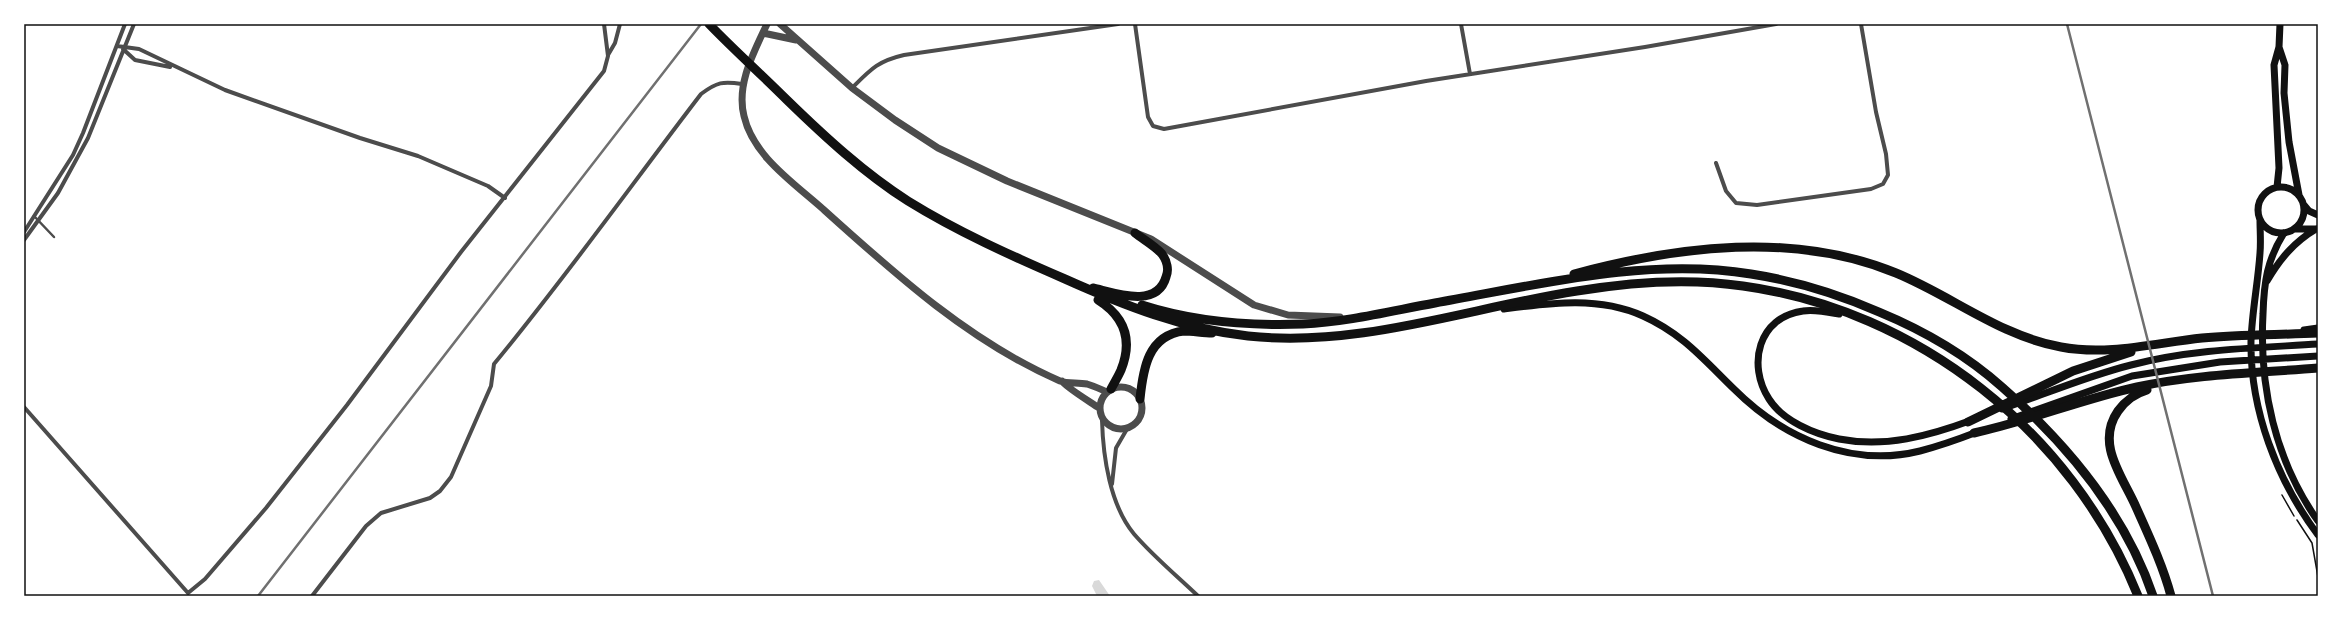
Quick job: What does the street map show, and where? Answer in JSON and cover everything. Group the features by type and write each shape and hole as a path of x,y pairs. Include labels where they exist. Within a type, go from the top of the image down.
{"highway":[{"path":"709,24 822,133 905,199 1007,254 1105,298 1144,312 1243,335"},
{"path":"1068,281 1118,294 1140,297 1155,293 1166,280 1167,265 1158,250 1135,233"},
{"path":"1527,287 1617,262 1734,246 1783,247 1817,251 1896,272 1938,292 2009,331 2042,343 2087,351 2138,347 2179,341 2318,333"},
{"path":"1068,281 1148,307 1200,317 1259,324 1305,324 1354,318 1585,277 1666,270 1716,271 1772,278 1845,297 1904,322 1952,347 1996,381 2050,432 2084,470 2106,501 2129,541 2153,596"},
{"path":"1068,281 1114,309 1123,326 1126,339 1125,357 1120,371 1109,391"},
{"path":"1140,399 1143,371 1150,354 1158,342 1173,334 1185,331 1280,338 1350,334 1462,315 1576,291 1631,284 1714,282 1791,295 1832,306 1882,326 1937,355 2006,408 2037,439 2069,476 2093,510 2112,542 2138,596"},
{"path":"1968,422 2073,371 2130,353 2179,341"},
{"path":"1974,433 2006,426 2136,387 2189,379 2318,368"},
{"path":"2171,596 2136,507 2113,461 2109,435 2110,426 2118,411 2126,401 2137,393 2189,379"}],"main road":[{"path":"2277,187 2280,168 2274,65 2279,47 2280,24"},
{"path":"2279,47 2285,65 2284,93 2289,142 2299,195 2304,205 2318,215"},
{"path":"2299,195 2291,189 2277,187 2268,190 2261,198 2258,211 2260,220 2260,253 2254,296 2252,366 2259,408 2266,435 2285,482 2318,535"},
{"path":"2294,229 2303,218 2304,205"},
{"path":"2260,220 2270,230 2284,233 2294,229 2317,229"},
{"path":"2265,284 2285,254 2306,235 2317,229"},
{"path":"2284,233 2269,261 2265,284 2261,339 2264,382 2276,434 2287,464 2318,520"},
{"path":"1462,315 1549,303 1587,302 1614,307 1642,315 1670,330 1696,349 1734,390 1765,417 1803,439 1832,449 1857,454 1901,454 1920,451 1974,433 2113,382 2185,366 2220,362 2318,356"},
{"path":"1882,326 1838,314 1816,311 1803,311 1789,315 1778,321 1768,330 1761,341 1757,355 1760,383 1770,400 1782,413 1796,423 1838,439 1858,442 1905,440 1931,435 2132,364 2183,355 2318,344"},
{"path":"2276,335 2318,328"},
{"path":"2285,371 2318,372"}],"street":[{"path":"24,232 73,154 83,133 125,24"},
{"path":"24,240 58,193 88,138 134,24"},
{"path":"604,24 608,56"},
{"path":"24,407 188,593 205,579 266,508 604,71 608,56 615,43 620,24"},
{"path":"767,24 742,84 743,115 749,132 765,156 883,263 923,296 974,332 1014,357 1062,381 1088,384 1109,391 1124,387 1130,389 1140,399 1142,412 1140,419 1127,429 1116,448 1112,486"},
{"path":"780,24 796,40 852,88 895,120 938,148 1007,181 1135,233 1170,251 1254,305 1269,310 1302,317 1354,318"},
{"path":"852,88 873,66 885,59 1118,24"},
{"path":"1135,24 1144,99 1148,117 1153,126 1164,129 1426,80 1776,24"},
{"path":"1461,24 1470,74"},
{"path":"1716,163 1726,191 1736,203 1757,205 1871,188 1883,184 1888,175 1886,154 1876,112 1861,24"},
{"path":"763,32 796,40"},
{"path":"117,46 123,49 135,60 177,69"},
{"path":"123,49 139,49 177,69 247,98 418,156 488,186 505,198"},
{"path":"312,596 366,526 381,514 430,498 444,486 451,477 459,461 488,393 494,364 584,250 609,214 631,189 701,94 713,85 725,81 742,84"},
{"path":"1062,381 1064,386 1079,393 1099,408"},
{"path":"1109,391 1100,402 1099,408 1102,420 1108,477 1122,516 1134,534 1198,596"},
{"path":"1102,420 1113,429 1127,429"}],"lane":[{"path":"34,216 54,237"}],"shaded area":[{"path":"1099,580 1110,596 1097,596 1092,586 1094,581"}],"railway":[{"path":"258,596 701,24"},
{"path":"2067,24 2213,596"}]}
